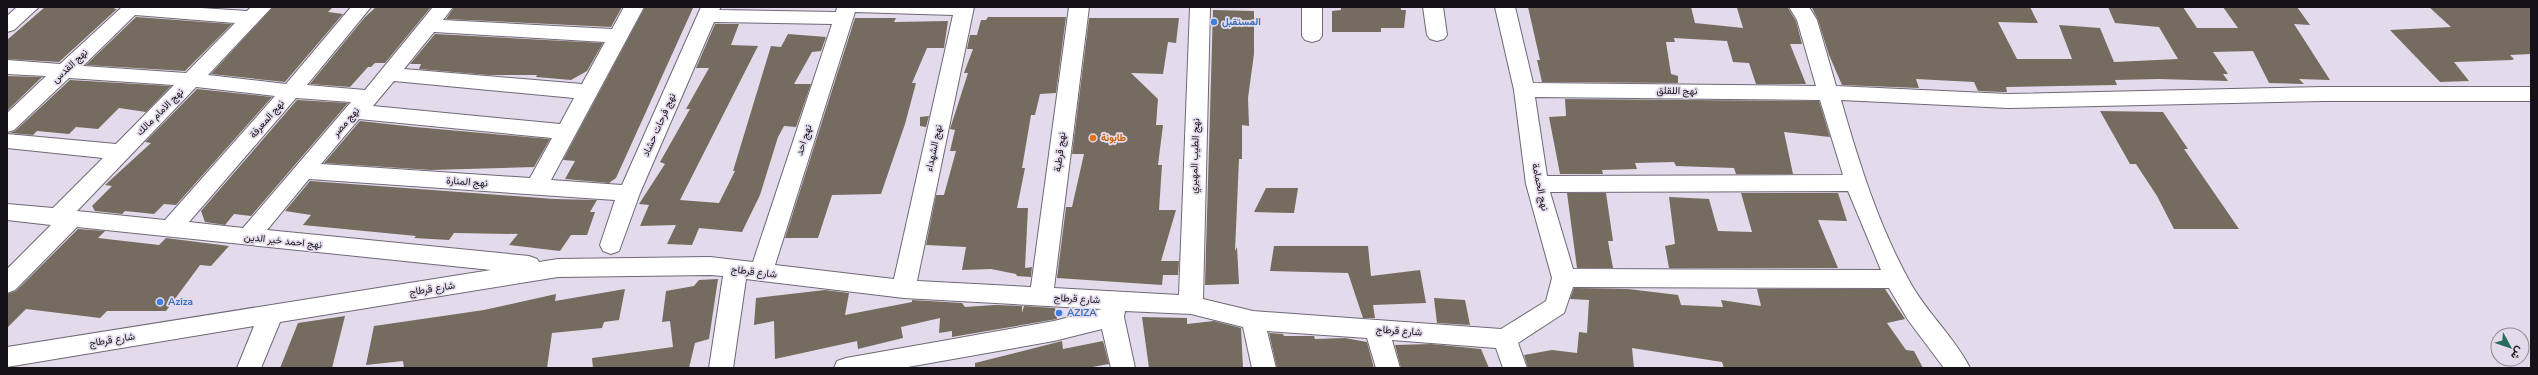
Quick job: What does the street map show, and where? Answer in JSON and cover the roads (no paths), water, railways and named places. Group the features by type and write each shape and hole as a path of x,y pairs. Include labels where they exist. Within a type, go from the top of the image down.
{"street":[{"path":"7,26 29,7"},
{"name":"نهج المعرفة","path":"170,229 291,91 360,7"},
{"name":"نهج مصر","path":"248,237 354,111 370,97 443,7"},
{"path":"536,187 564,132 589,92 617,36 634,7"},
{"name":"نهج قرطبة","path":"1041,297 1078,7"},
{"name":"نهج الطيب المهيري","path":"1191,305 1200,7"},
{"path":"1312,7 1312,36"},
{"path":"1434,7 1436,36"},
{"name":"نهج الحمامة","path":"1505,7 1524,90 1538,184 1564,278"},
{"path":"1799,7 1807,20 1854,183 1896,279 1922,321 1958,368"},
{"path":"132,8 256,13"},
{"name":"نهج القدس","path":"7,125 64,70 132,8"},
{"path":"710,11 849,11 963,8"},
{"name":"نهج الشهداء","path":"904,288 963,8"},
{"name":"نهج فرحات حشاد","path":"611,245 629,193 710,11"},
{"name":"نهج احد","path":"762,273 849,11"},
{"name":"نهج الامام مالك","path":"7,284 121,152 256,13"},
{"path":"429,25 617,36"},
{"path":"7,67 192,80 291,91 370,97"},
{"path":"389,74 589,92"},
{"name":"نهج اللقلق","path":"1524,90 1829,93 2008,101 2316,94 2531,94"},
{"path":"354,111 564,132"},
{"path":"7,141 121,152"},
{"name":"نهج المنارة","path":"305,171 629,193"},
{"path":"1538,184 1854,183"},
{"name":"نهج احمد خير الدين","path":"7,212 558,268"},
{"name":"شارع قرطاج","path":"7,357 558,268 710,266 904,288 1041,297 1114,309 1191,305 1253,320 1505,339"},
{"path":"721,368 736,269"},
{"path":"1515,368 1505,339 1556,306 1564,278 1896,279"},
{"path":"846,368 1054,331 1114,309 1123,368"},
{"path":"249,368 271,315"},
{"path":"1253,320 1264,368"},
{"path":"1376,329 1388,368"}],"place":[{"name":"المستقبل","path":"1214,22"},
{"name":"طابونة","path":"1093,138"},
{"name":"Aziza","path":"160,302"},
{"name":"AZIZA","path":"1059,313"}]}
